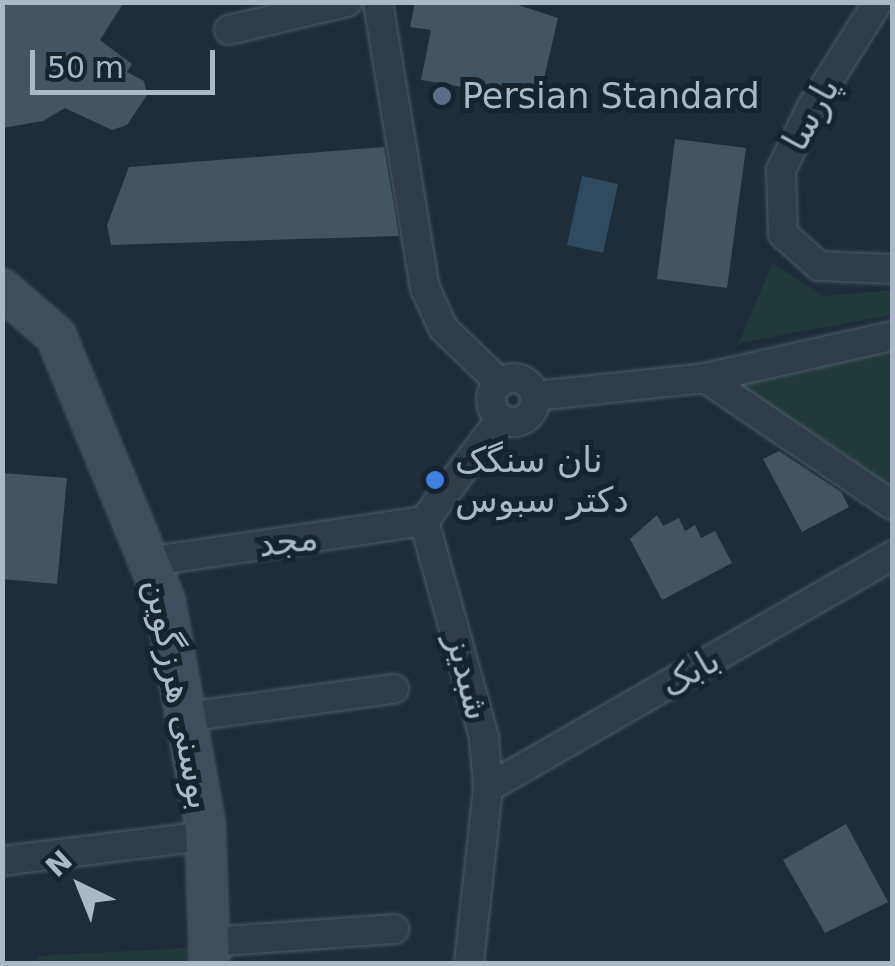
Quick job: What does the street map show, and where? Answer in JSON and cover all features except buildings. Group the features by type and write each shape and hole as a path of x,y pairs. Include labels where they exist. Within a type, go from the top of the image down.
{"street":[{"path":"229,30 347,2"},
{"path":"378,2 424,288 442,328 500,384 525,382 535,396"},
{"name":"پارسا","path":"878,2 781,170 783,234 820,266 892,269"},
{"name":"بوسنی هرزگوین","path":"2,290 56,336 153,561 206,836 209,953"},
{"path":"535,396 705,378 892,336"},
{"path":"705,378 892,506"},
{"path":"500,384 492,397 501,419"},
{"path":"501,419 526,418 535,396"},
{"path":"424,521 501,419"},
{"name":"مجد","path":"153,561 424,521"},
{"name":"شبدیز","path":"424,521 484,738 488,788 470,964"},
{"name":"بابک","path":"488,788 892,556"},
{"path":"186,717 394,689"},
{"path":"2,861 206,836"},
{"path":"209,953 396,928"}],"green space":[{"path":"772,263 824,296 892,290 892,315 739,343"},
{"path":"892,348 892,493 836,448 735,385"},
{"path":"200,947 201,963 38,964 37,956"}],"water":[{"path":"582,176 618,184 603,253 567,245"}],"place":[{"name":"Persian Standard","path":"442,96"},
{"name":"نان سنگک دکتر سبوس","path":"435,480"}]}
